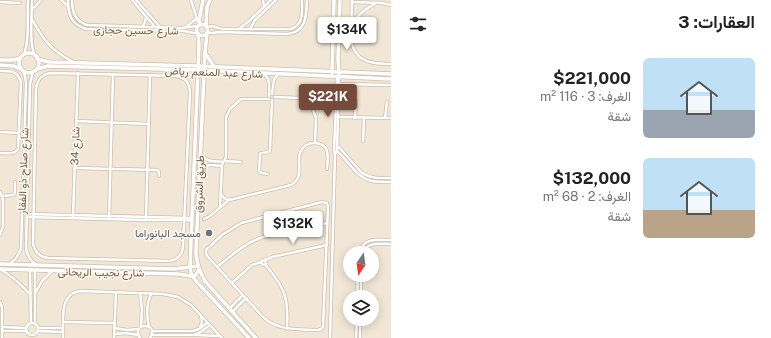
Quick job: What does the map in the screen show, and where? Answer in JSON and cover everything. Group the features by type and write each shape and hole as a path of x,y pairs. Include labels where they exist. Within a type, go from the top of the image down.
{"street":[{"path":"20,69 19,63 26,48 28,0"},
{"path":"0,65 14,66 28,73 37,69 38,65 31,42 32,0"},
{"path":"32,10 42,0"},
{"path":"61,0 68,6"},
{"name":"شارع حسين حجازى","path":"68,0 69,14 79,26 86,29 184,28 199,25"},
{"name":"شارع حسين حجازى","path":"72,0 73,13 83,24 157,28 198,33"},
{"path":"132,0 157,28"},
{"path":"136,0 157,28"},
{"path":"191,0 199,25"},
{"path":"203,0 197,29 198,33 203,35 207,32 287,34 295,32 301,27 305,20 307,0"},
{"path":"207,32 207,7 210,0"},
{"path":"263,0 264,7"},
{"path":"238,29 272,0"},
{"path":"250,29 254,21 276,0"},
{"path":"199,25 203,24 220,28 287,30 294,28 302,19 302,0"},
{"path":"332,74 334,0"},
{"path":"340,0 338,117 336,146 361,172 373,178 391,178"},
{"path":"371,0 377,3"},
{"path":"391,5 352,1 352,44 356,53 368,62 391,64"},
{"path":"0,2 20,3"},
{"path":"352,26 356,18 362,12 369,6 377,3"},
{"path":"142,27 146,16"},
{"path":"184,28 197,18"},
{"path":"32,19 51,47 60,55 73,62"},
{"path":"254,21 257,29"},
{"name":"طريق الشروق","path":"207,32 204,66 196,256 198,268 205,281 256,338"},
{"name":"طريق الشروق","path":"198,33 199,45 190,267 193,276 199,284 249,338"},
{"path":"26,48 32,48"},
{"path":"205,53 214,66"},
{"path":"0,60 14,60 29,54 36,58"},
{"name":"شارع عبد المنعم رياض","path":"36,58 44,61 204,71 252,71 263,74 280,73"},
{"path":"14,60 14,66"},
{"path":"44,61 44,67"},
{"name":"شارع عبد المنعم رياض","path":"37,69 44,67 214,66 252,71 332,74 391,79"},
{"path":"0,71 13,72 18,75 20,80 19,147 17,151 12,154 0,153"},
{"name":"شارع صلاح ذو الفقار","path":"8,264 16,260 21,248 26,79 24,72"},
{"name":"شارع صلاح ذو الفقار","path":"33,72 31,79 26,248 30,260 37,265"},
{"path":"48,73 113,74 180,76 190,87 182,252 178,258 172,261 48,258 40,256 33,247 37,83 48,73"},
{"name":"شارع 34","path":"73,217 78,73"},
{"path":"220,207 222,166 226,157 226,117 230,109 238,101 243,99 274,99 274,80 280,73"},
{"path":"109,218 113,74"},
{"path":"263,74 268,77 269,80 270,151 261,153 260,173 268,174"},
{"name":"شارع عبد المنعم رياض","path":"338,75 391,74"},
{"path":"146,219 150,75"},
{"path":"26,79 31,79"},
{"path":"338,84 391,85"},
{"path":"330,338 338,84"},
{"path":"270,98 270,94 298,98 306,102 316,116 315,143"},
{"path":"355,118 356,101"},
{"path":"385,118 386,102"},
{"path":"338,117 391,118"},
{"path":"363,141 364,118"},
{"path":"76,121 149,124"},
{"path":"0,132 19,133"},
{"path":"204,219 210,216 229,200 293,184 299,177 301,150 306,144 315,143 321,144 325,147 328,155 327,169"},
{"path":"336,151 366,179 391,182"},
{"path":"200,154 204,159 208,160 240,162"},
{"path":"200,171 207,165 222,166"},
{"path":"75,168 158,171 159,176"},
{"path":"2,196 13,195 16,193 15,182"},
{"path":"22,191 27,191"},
{"path":"0,192 2,196 2,230 0,235"},
{"path":"221,194 224,198 229,200"},
{"path":"324,202 328,206 328,223 323,327 318,330 287,329 268,321 206,255 207,249 224,234 244,222 324,202"},
{"path":"27,216 197,220"},
{"path":"217,267 239,249 255,240 328,223"},
{"path":"21,238 26,238"},
{"path":"362,246 369,241 391,240"},
{"path":"368,246 372,244 391,244"},
{"path":"232,283 252,265 263,260 327,245"},
{"path":"265,264 266,260"},
{"path":"261,262 263,265 265,264 279,283 285,296 288,310 287,329"},
{"name":"شارع نجيب الريحانى","path":"0,264 198,268"},
{"path":"128,267 128,273"},
{"path":"168,268 168,274"},
{"path":"193,276 197,274 198,268"},
{"path":"0,269 9,274 30,294"},
{"name":"شارع نجيب الريحانى","path":"0,269 181,274 193,276"},
{"path":"33,270 35,324 38,330"},
{"path":"27,329 28,325 31,323 30,294 33,270"},
{"path":"35,294 42,281 52,271"},
{"path":"63,338 63,322 66,299 73,293 81,291 140,293 171,295 178,297 192,305 221,337"},
{"path":"116,292 114,336 126,333 138,335 140,338"},
{"path":"138,335 142,310 140,293"},
{"path":"151,294 147,307 149,327 152,331 151,336 194,335 221,337"},
{"path":"231,310 243,296"},
{"path":"231,310 246,298"},
{"path":"0,302 2,308 2,337"},
{"path":"200,329 202,322 201,315"},
{"path":"63,322 115,323"},
{"path":"31,323 35,324"},
{"path":"152,331 189,332 200,329 208,324"},
{"path":"194,335 199,333 208,324"},
{"path":"115,328 127,330 145,326 149,327"},
{"path":"356,338 357,326"},
{"path":"360,326 360,338"},
{"path":"2,327 27,329 32,336 38,330 63,330"},
{"path":"2,331 27,329"}],"shaded area":[{"path":"0,0 391,0 391,338 0,338"}],"place":[{"name":"مسجد البانوراما","path":"209,233"}]}
